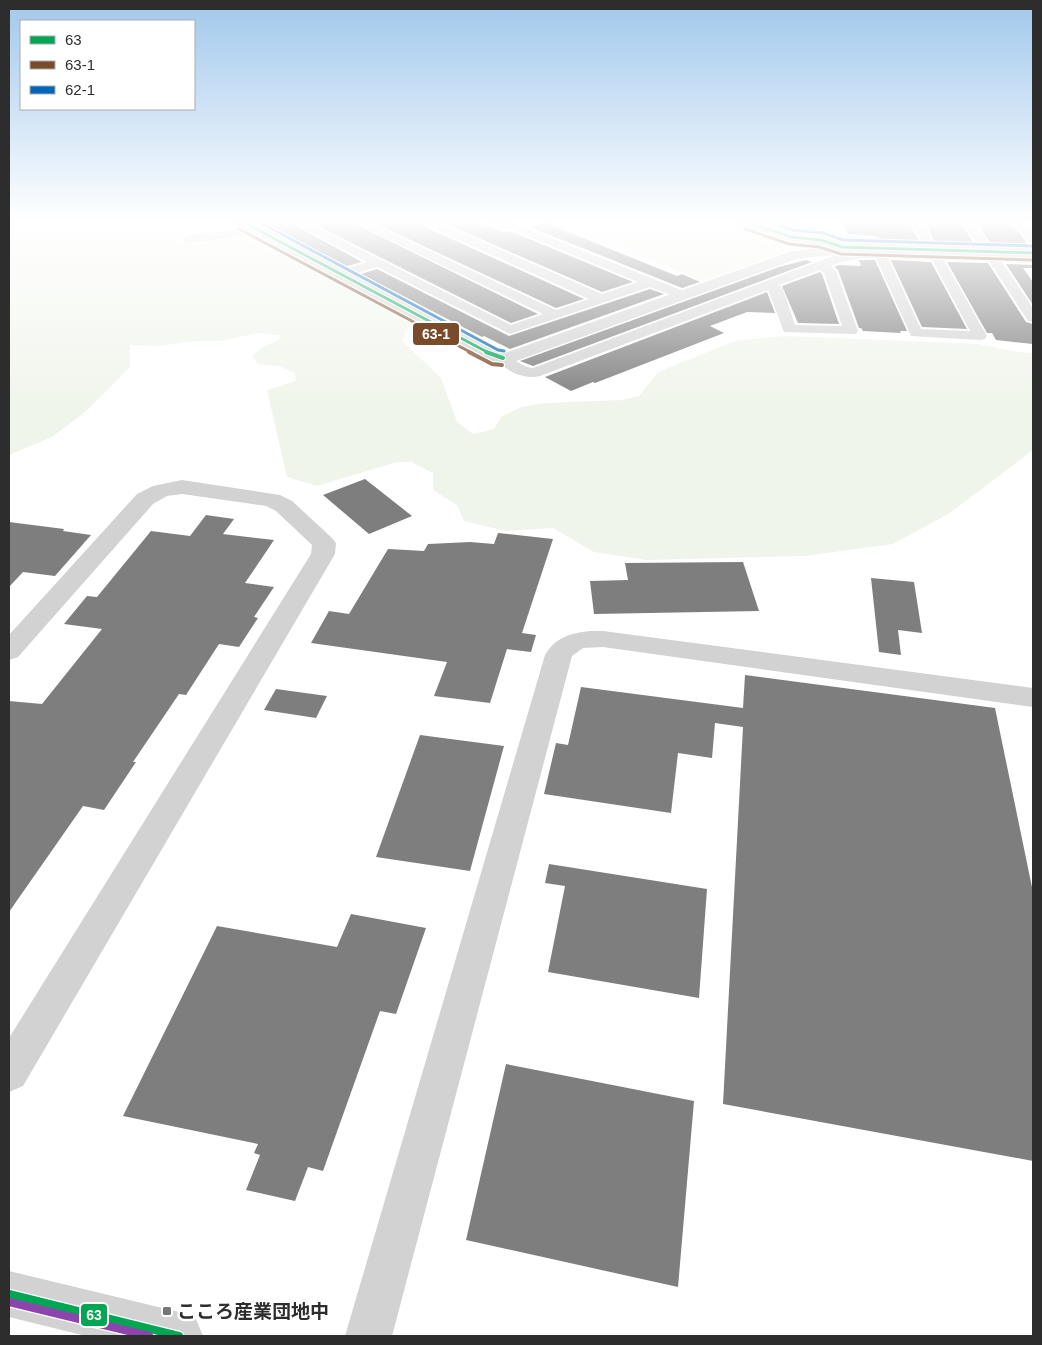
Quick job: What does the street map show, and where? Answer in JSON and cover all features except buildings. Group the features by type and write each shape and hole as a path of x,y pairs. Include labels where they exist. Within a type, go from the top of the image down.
{"street":[{"path":"362,285 496,357 503,358 710,285"},
{"path":"421,285 510,330 643,285"},
{"path":"492,285 556,315"},
{"path":"570,285 601,299"},
{"path":"657,285 681,295"},
{"path":"720,285 744,294"},
{"path":"503,358 505,362 527,373 535,373 767,285"},
{"path":"770,285 776,289 789,329 851,331 835,285"},
{"path":"894,285 916,334 980,336 952,285"},
{"path":"1011,285 1033,318"},
{"path":"9,651 145,499 161,491 182,487 272,500 284,506 324,543 323,554 317,566 9,1073"},
{"path":"368,1336 558,656 563,647 586,639 603,639 1033,698"},
{"path":"9,1294 179,1336"}],"shaded area":[{"path":"9,285 347,285 412,320 402,341 441,378 457,422 473,434 494,429 502,416 522,407 544,403 622,400 639,396 658,372 735,341 784,336 979,344 1033,353 1033,450 950,513 893,544 804,556 647,560 594,552 553,528 506,531 464,521 457,505 433,490 433,473 411,462 397,462 317,486 287,477 267,390 296,381 295,373 279,366 258,364 252,357 261,348 279,340 280,335 259,333 220,341 194,341 158,346 130,345 130,367 84,413 52,437 9,455"}],"transit line":[{"name":"63-1","path":"344,285 492,364 502,365"},
{"name":"63","path":"361,285 496,357 503,358"},
{"name":"62-1","path":"376,285 498,350 504,351"},
{"name":"63","path":"9,1294 179,1336"},
{"path":"9,1302 149,1336"}],"place":[{"name":"こころ産業団地中","path":"167,1311"}]}
